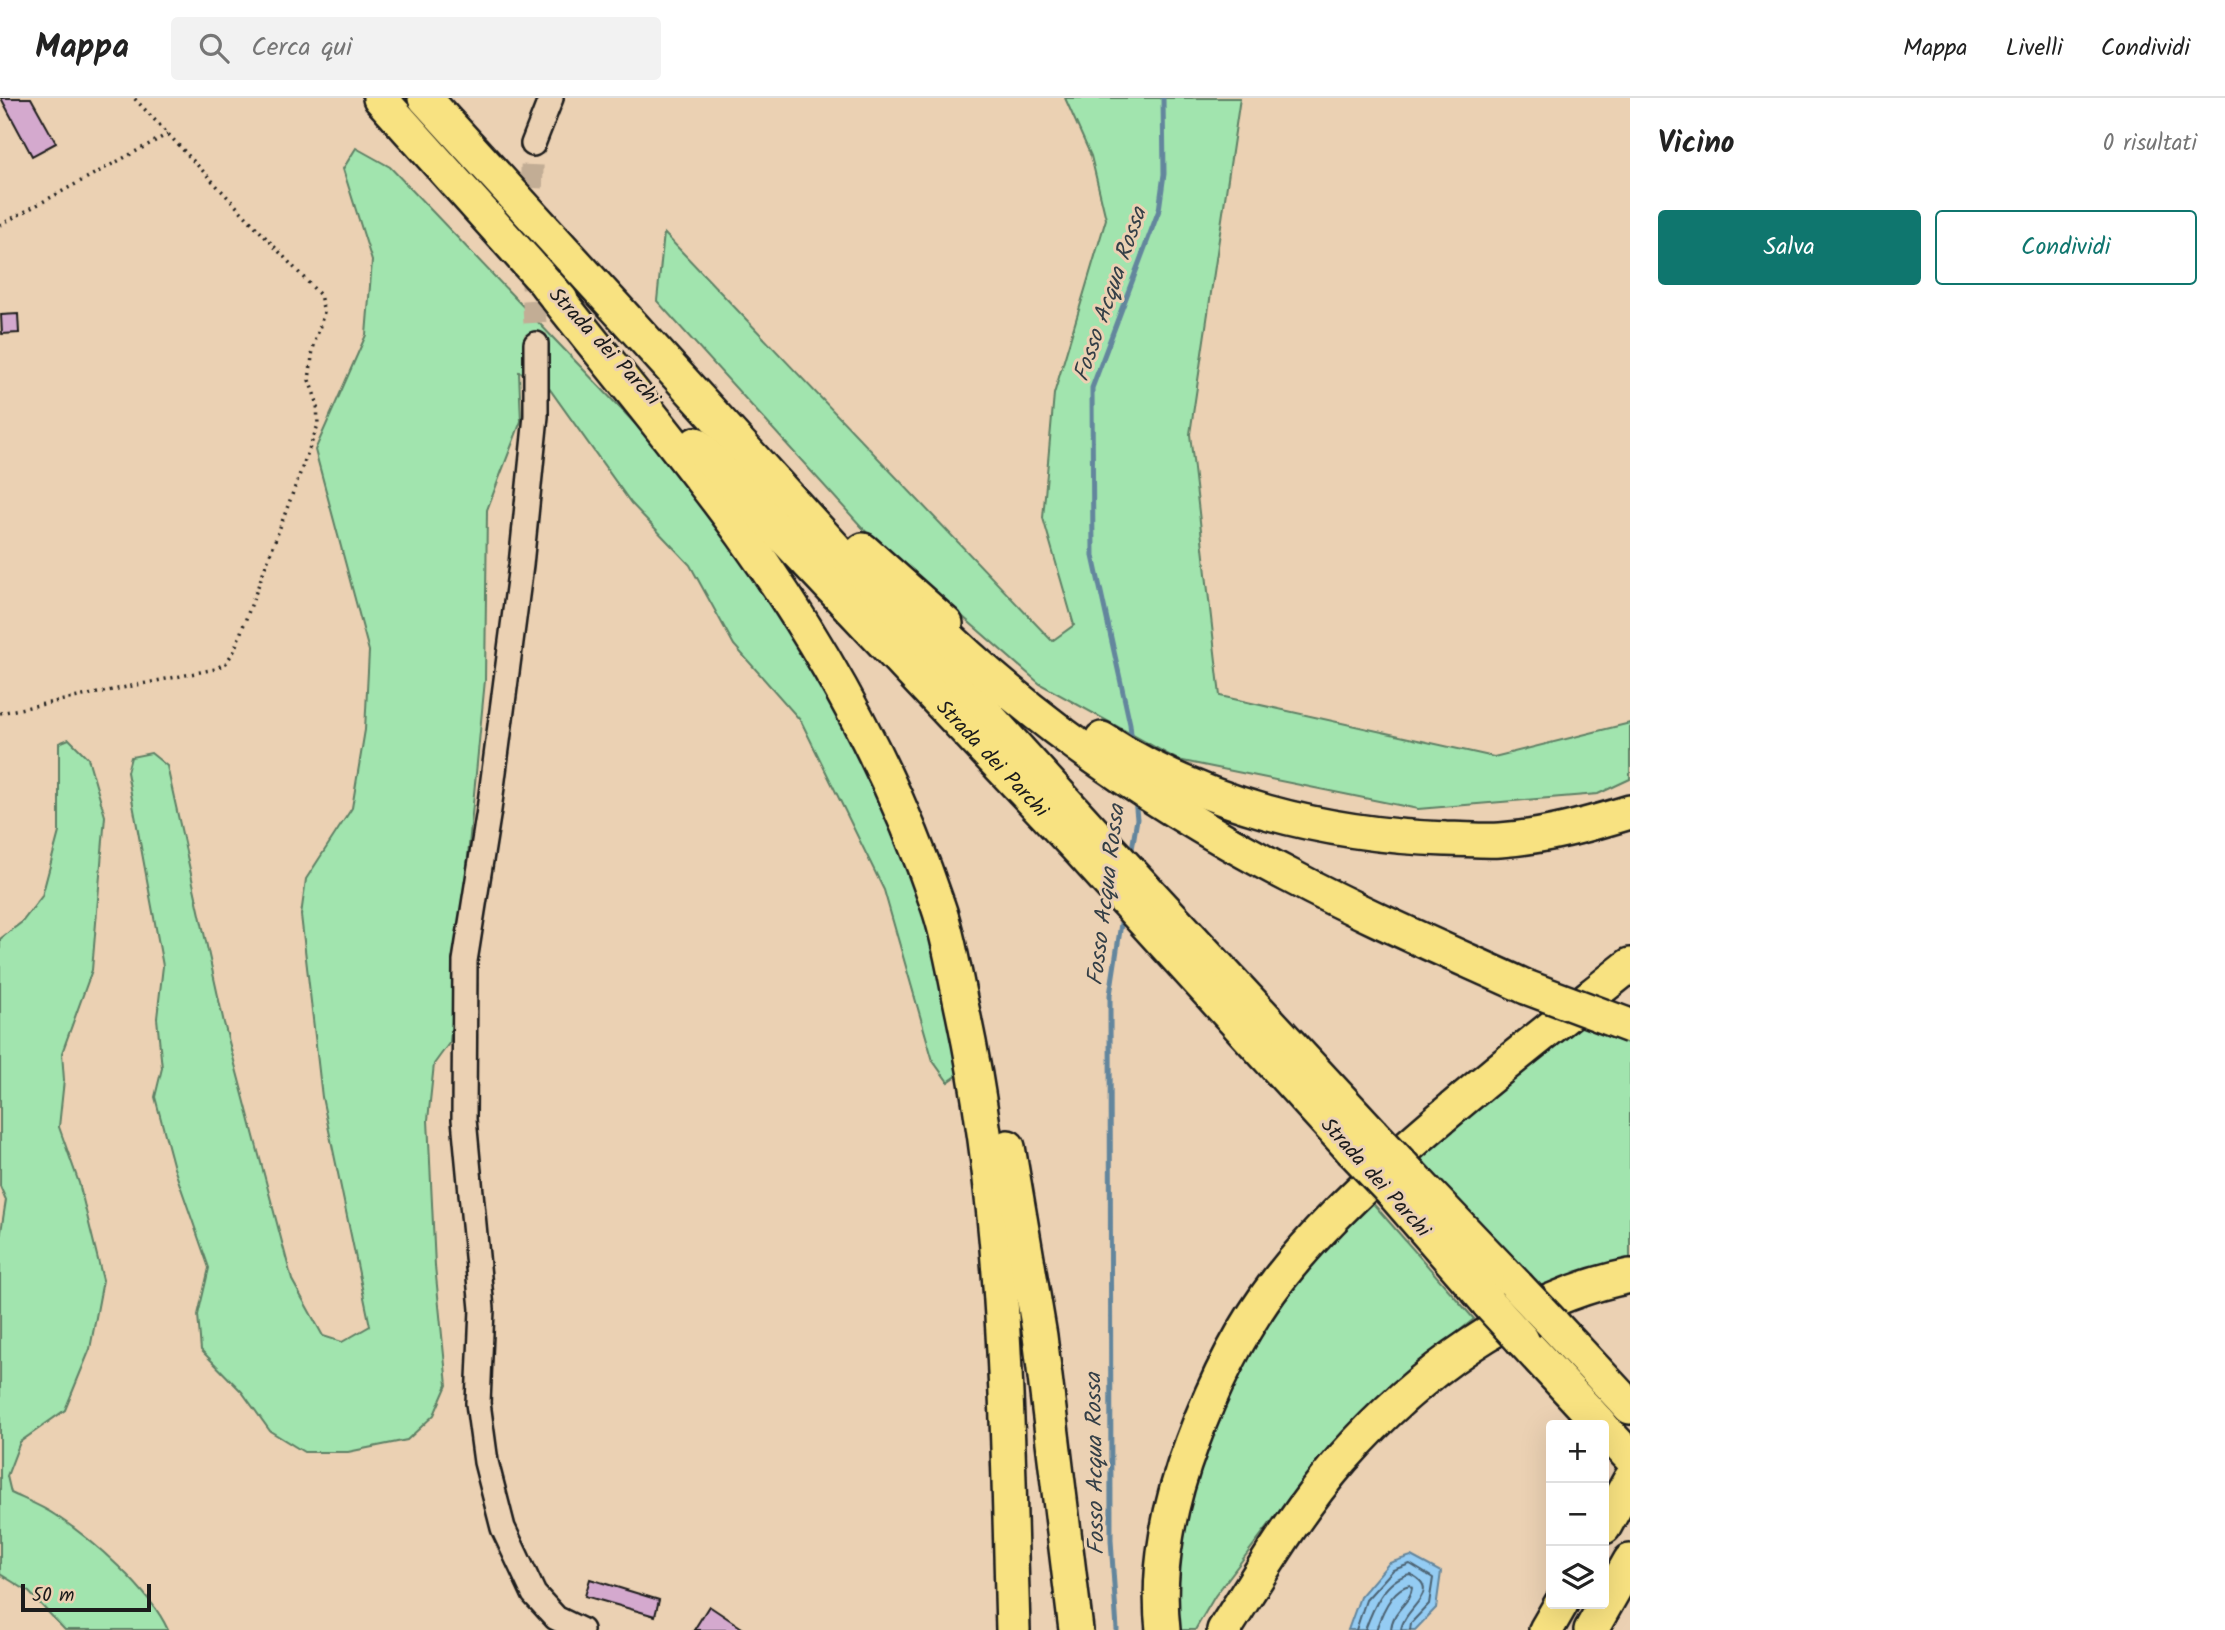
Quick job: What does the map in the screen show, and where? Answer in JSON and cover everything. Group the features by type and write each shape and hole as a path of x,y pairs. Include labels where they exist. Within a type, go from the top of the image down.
{"highway":[{"name":"Strada dei Parchi","path":"380,98 547,285 1088,844 1401,1183 1517,1286 1628,1404"},
{"name":"Strada dei Parchi","path":"425,98 615,305 1088,844"},
{"path":"547,285 742,533 806,630 844,696 891,788 918,849 963,971 995,1086 1014,1181 1045,1368 1076,1630"},
{"path":"615,305 974,662 1047,723 1112,758 1201,827 1302,883 1526,987 1630,1026"},
{"path":"1112,758 1151,767 1237,804 1293,820 1357,833 1499,840 1572,830 1630,812"},
{"path":"940,910 978,1084 992,1186 1005,1360 1013,1630"},
{"path":"1163,1630 1161,1612 1164,1551 1180,1474 1207,1403 1246,1328 1278,1280 1336,1212 1435,1122 1630,965"},
{"name":"Strada dei Parchi","path":"1401,1183 1489,1304 1595,1420"},
{"path":"1224,1630 1278,1544 1342,1459 1417,1384 1481,1337 1527,1312 1598,1283 1630,1276"},
{"name":"Strada dei Parchi","path":"1609,1435 1630,1457"},
{"path":"1609,1518 1630,1480"},
{"path":"1591,1630 1630,1561"},
{"path":"1546,1630 1558,1609"}],"lane":[{"path":"533,144 551,98"},
{"path":"536,344 536,416 521,565 489,810 464,961 464,1119 482,1309 478,1403 486,1462 503,1528 534,1594 556,1618 580,1630"},
{"path":"1609,1437 1630,1464"}],"path":[{"path":"0,713 215,669 226,663 234,650 318,425 317,402 309,380 313,349 324,312 320,295 134,98"},
{"path":"0,225 168,135"}],"green space":[{"path":"1065,98 1240,98 1190,434 1220,696 1494,757 1630,723 1630,779 1598,794 1418,809 1178,760 1040,684 869,535 657,301 664,233 1052,641 1074,625 1043,518 1054,394 1106,219 1091,156"},
{"path":"356,148 390,167 663,453 769,598 823,687 890,821 939,958 965,1070 948,1082 933,1061 884,890 801,721 734,645 690,565 631,503 541,377 519,372 521,421 487,510 485,680 450,1042 434,1064 428,1120 435,1266 447,1385 434,1415 407,1440 348,1452 304,1452 270,1431 242,1392 201,1350 198,1315 209,1268 174,1168 155,1097 162,1068 157,1018 163,966 127,772 131,757 151,753 167,766 224,1023 292,1280 323,1336 342,1342 370,1326 322,1097 301,915 306,879 352,808 365,730 369,651 315,450 366,335 372,261 343,169"},
{"path":"69,739 88,758 105,816 92,970 62,1053 64,1080 59,1127 79,1183 103,1280 90,1349 65,1410 20,1442 7,1476 11,1493 55,1515 86,1537 119,1567 148,1599 168,1630 65,1630 29,1592 0,1574 0,1238 6,1200 0,1186 0,939 22,922 42,896 59,832 59,743"},
{"path":"1579,1024 1630,1044 1630,1263 1543,1293 1420,1158"},
{"path":"1370,1200 1474,1319 1399,1380 1339,1437 1215,1596 1195,1630 1174,1630 1176,1566 1186,1509 1208,1438 1223,1405 1257,1340 1278,1309 1316,1259"}],"water":[{"path":"1411,1556 1441,1572 1436,1608 1415,1630 1348,1630 1360,1597 1389,1563"}],"building":[{"path":"1,98 31,98 56,143 32,156"},
{"path":"18,314 19,333 2,334 1,315"},
{"path":"590,1579 659,1600 655,1616 585,1596"},
{"path":"709,1606 745,1630 694,1630"}],"waterway":[{"name":"Fosso Acqua Rossa","path":"1132,744 1130,724 1093,556 1092,388 1159,210 1164,174 1163,98"},
{"name":"Fosso Acqua Rossa","path":"1131,855 1137,819 1135,799"},
{"name":"Fosso Acqua Rossa","path":"1117,1630 1111,1540 1110,995 1122,917"}],"tunnel":[{"path":"530,222 533,144"},
{"path":"532,266 536,344"}]}
